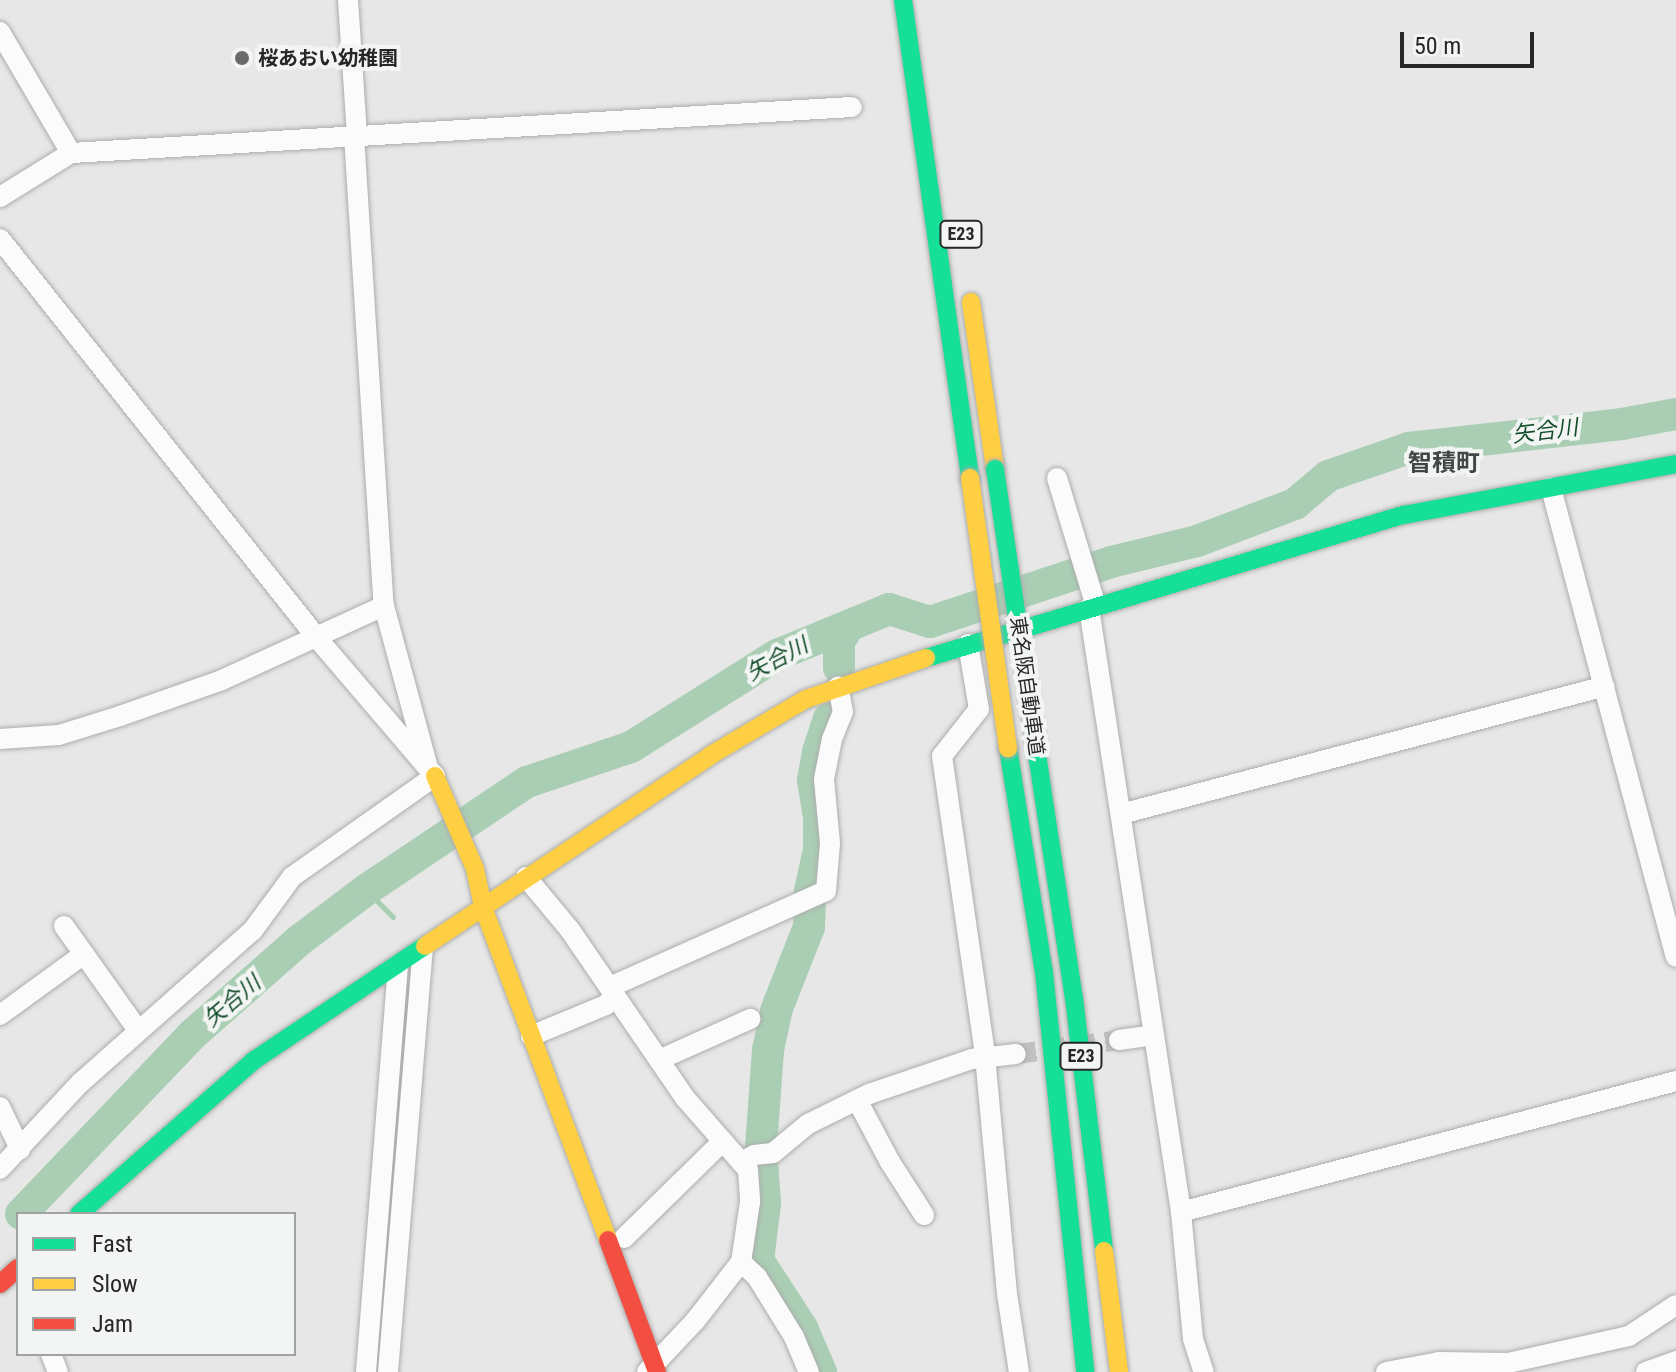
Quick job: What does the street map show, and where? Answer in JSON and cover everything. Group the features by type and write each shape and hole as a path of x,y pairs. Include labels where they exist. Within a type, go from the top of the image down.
{"main road":[{"name":"東名阪自動車道","path":"902,0 1008,748 1044,972 1085,1372"},
{"name":"東名阪自動車道","path":"968,281 1074,998 1119,1372"},
{"path":"81,1212 253,1061 763,721 838,686 1092,603 1404,515 1676,464"},
{"path":"432,772 475,869 483,907 653,1370"}],"street":[{"path":"348,0 384,606 432,772"},
{"path":"0,32 71,153"},
{"path":"0,197 71,153 852,107"},
{"path":"0,239 317,638 432,772"},
{"path":"1057,478 1092,603 1181,1212 1193,1339 1204,1372"},
{"path":"1551,488 1676,957"},
{"path":"0,739 59,735 105,721 222,680 384,606"},
{"path":"968,644 979,709 942,756 985,1056 1007,1294 1019,1372"},
{"path":"531,1036 606,1005 613,991 826,891 830,843 824,797 826,763 845,704 838,686"},
{"path":"1121,814 1604,686"},
{"path":"0,1169 81,1082 253,930 292,877 432,772"},
{"path":"526,877 613,991 685,1098 722,1142 755,1157"},
{"path":"64,926 138,1030"},
{"path":"388,1372 423,948"},
{"path":"0,1015 84,954"},
{"path":"366,1372 398,966"},
{"path":"661,1059 750,1019"},
{"path":"1119,1040 1154,1035"},
{"path":"653,1370 741,1262 750,1202 748,1170 755,1157 808,1124 857,1100 985,1056 1016,1054"},
{"path":"1181,1212 1676,1081"},
{"path":"857,1100 890,1162 924,1215"},
{"path":"0,1107 20,1149"},
{"path":"624,1238 722,1142"},
{"path":"741,1262 765,1289 794,1337 809,1372"},
{"path":"1386,1372 1439,1362 1550,1363 1629,1336 1676,1305"},
{"path":"1646,1372 1676,1361"}],"waterway":[{"name":"矢合川","path":"23,1212 192,1035 301,939 366,890 527,782 631,747 777,655 889,609 930,622 1111,562 1197,541 1295,504 1328,476 1409,448 1622,424 1676,414"},
{"path":"839,668 839,641 849,626"},
{"path":"821,1372 802,1328 758,1260 765,1204 761,1146 768,1050 776,1011 809,927 810,891 819,850 819,818 813,780 829,719"},
{"path":"366,890 393,917"},
{"path":"385,1287 407,986"}],"tunnel":[{"path":"1016,1054 1119,1040"}],"traffic: fast":[{"path":"903,0 970,478"},
{"path":"926,658 1404,515 1676,464"},
{"path":"995,469 1035,741"},
{"path":"1035,741 1074,998 1104,1251"},
{"path":"1008,748 1044,972 1085,1372"},
{"path":"81,1212 253,1061 425,946"}],"traffic: slow":[{"path":"971,302 995,469"},
{"path":"970,478 1008,748"},
{"path":"425,946 711,755 806,699 926,658"},
{"path":"435,776 475,869 483,907 608,1240"},
{"path":"1104,1251 1119,1372"}],"traffic: jam":[{"path":"608,1240 657,1372"},
{"path":"0,1284 16,1270"}],"place":[{"name":"桜あおい幼稚園","path":"242,58"}],"district":[{"name":"智積町","path":"1444,464"}]}
